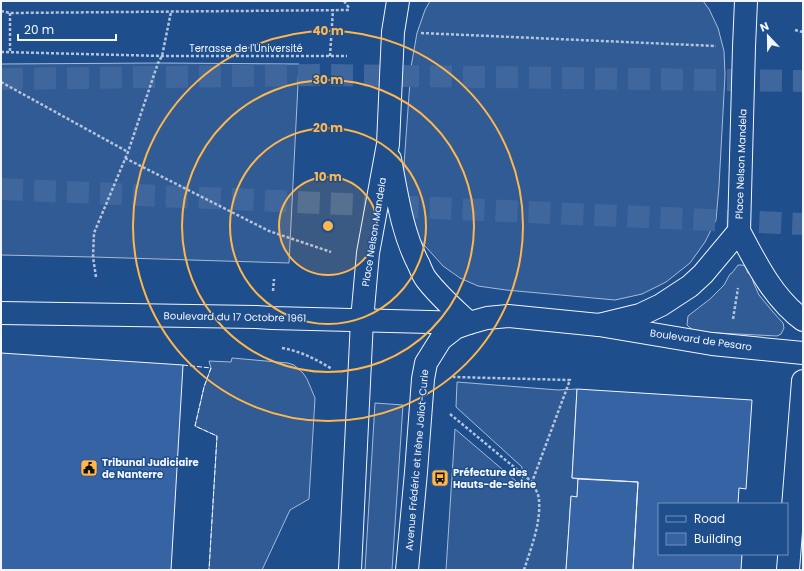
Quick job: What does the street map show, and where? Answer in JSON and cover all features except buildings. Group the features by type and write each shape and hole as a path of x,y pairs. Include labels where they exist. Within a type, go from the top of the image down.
{"main road":[{"name":"Place Nelson Mandela","path":"362,320 368,253 388,144 393,32 398,1"},
{"name":"Place Nelson Mandela","path":"388,144 398,200 412,253 425,278 468,323 488,318 508,316 598,325 640,315 661,305 690,286 704,274 738,231 742,4"},
{"path":"738,231 764,276 782,300 803,320"},
{"name":"Boulevard du 17 Octobre 1961","path":"1,313 256,317 468,323"},
{"path":"350,570 362,320"},
{"name":"Avenue Frédéric et Irène Joliot-Curie","path":"407,570 423,379 426,363 442,339 455,328 468,323"},
{"name":"Boulevard de Pesaro","path":"598,325 712,344 803,353"},
{"path":"788,570 803,380"}],"path":[{"path":"1,11 10,13 350,10 344,1"},
{"path":"330,56 333,9"},
{"path":"96,277 94,233 128,152 158,63 162,56 171,12"},
{"path":"10,13 10,52"},
{"path":"795,30 803,32"},
{"path":"417,33 722,46"},
{"name":"Terrasse de l'Université","path":"1,52 162,56 347,56"},
{"path":"1,82 128,152"},
{"path":"125,158 269,231 331,252"},
{"path":"733,320 738,287"},
{"path":"279,348 294,350 316,359 332,369"},
{"path":"452,377 570,380 532,482"},
{"path":"448,413 532,482 539,498 538,517 533,541 524,570"}],"shaded area":[{"path":"430,1 703,1 709,9 718,28 724,51 725,75 716,220 705,242 690,263 666,282 642,294 615,300 478,286 460,278 443,266 417,237 402,193 411,67 417,33 425,10"},
{"path":"1,64 299,64 289,263 1,255"},
{"path":"738,265 745,266 748,273 751,275 759,295 783,323 784,328 781,334 777,336 699,332 693,330 687,325 688,316 710,299 724,285 730,274"},
{"path":"232,358 288,363 294,365 307,379 315,398 309,499 290,510 262,570 209,570 217,436 195,426 204,387 211,368 209,361 231,362"},
{"path":"457,382 558,390 577,389 572,478 578,479 577,497 571,497 566,570 446,570 455,429 523,487 522,467 456,407"},
{"path":"375,403 403,405 392,570 365,570"}],"tunnel":[{"path":"1,79 322,75 803,81"},
{"path":"1,189 803,224"}],"fence":[{"path":"183,365 211,368 204,387 195,426 217,436 209,570"}],"place":[{"name":"Tribunal Judiciaire de Nanterre","path":"89,468"},
{"name":"Préfecture des Hauts-de-Seine","path":"440,478"}]}
